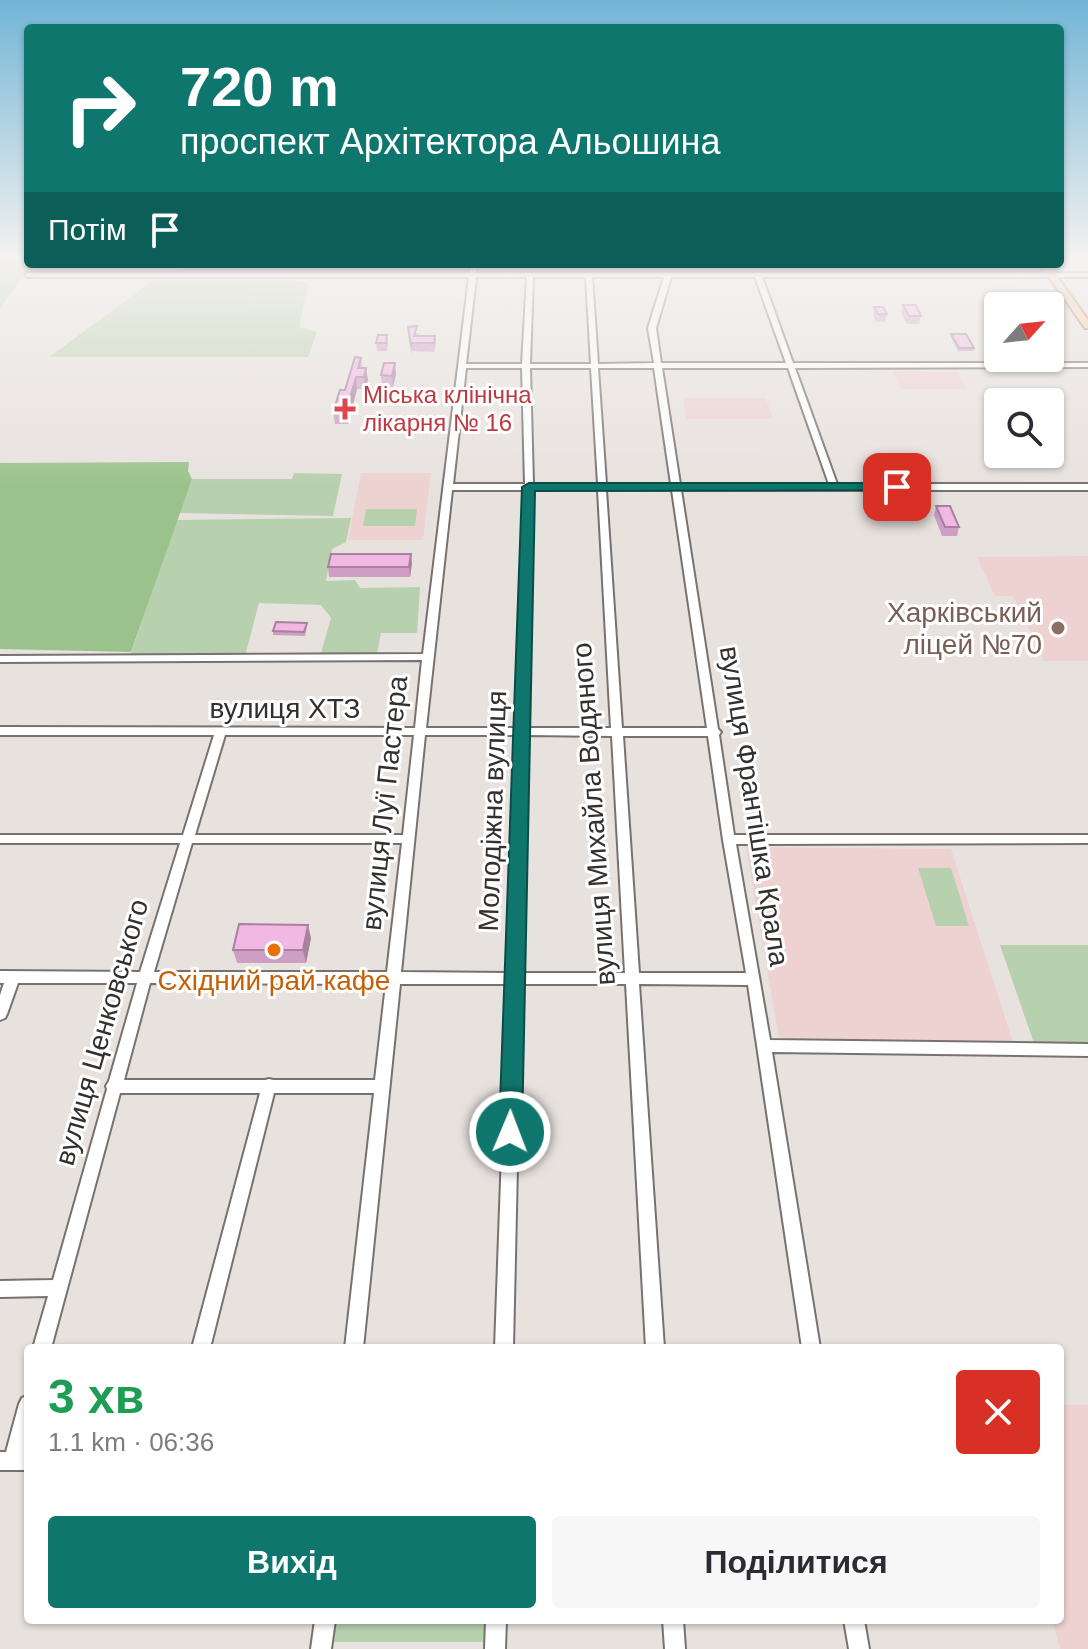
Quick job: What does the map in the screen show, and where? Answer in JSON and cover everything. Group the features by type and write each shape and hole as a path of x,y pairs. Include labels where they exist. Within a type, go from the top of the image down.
{"street":[{"name":"вулиця Луї Пастера","path":"354,1344 466,333"},
{"name":"Молодіжна вулиця","path":"504,1344 529,487 528,333"},
{"name":"вулиця Михайла Водяного","path":"594,333 615,732 655,1344"},
{"name":"вулиця Франтішка Крала","path":"653,333 729,840 754,979 810,1344"},
{"path":"777,333 834,487"},
{"path":"462,366 1088,365"},
{"path":"448,487 1088,487"},
{"path":"0,659 428,657"},
{"name":"вулиця ХТЗ","path":"0,731 715,732"},
{"name":"вулиця Ценковського","path":"43,1344 113,1086 220,733"},
{"path":"0,839 410,839"},
{"path":"729,840 1088,839"},
{"path":"0,1014 7,977 754,979"},
{"path":"764,1046 1088,1050"},
{"path":"202,1344 269,1085"},
{"path":"113,1086 382,1087"},
{"path":"0,1289 57,1288"},
{"path":"14,1461 24,1420"},
{"path":"321,1649 324,1624"},
{"path":"495,1649 496,1624"},
{"path":"673,1624 675,1649"},
{"path":"855,1624 859,1649"}],"shaded area":[{"path":"893,371 958,372 966,389 901,389"},
{"path":"683,398 766,398 773,419 687,419"},
{"path":"361,473 431,473 423,540 348,540"},
{"name":"Харківський ліцей №70","path":"1088,556 1088,661 1044,661 1013,596 995,596 977,557"},
{"path":"746,847 951,849 1013,1042 779,1038"},
{"path":"1064,1405 1088,1405 1088,1649 1060,1649 1053,1624 1064,1624"}],"green space":[{"path":"82,333 317,333 308,357 49,357"},
{"path":"189,462 188,471 192,479 131,652 0,649 0,463"},
{"path":"294,473 342,474 333,516 179,513 192,479 292,479"},
{"path":"366,509 417,509 415,526 363,526"},
{"path":"351,518 346,542 332,549 326,581 355,580 360,588 420,587 417,633 381,633 377,653 321,653 331,618 321,605 259,603 245,656 130,656 177,520"},
{"path":"918,868 951,868 969,926 936,926"},
{"path":"1000,945 1088,945 1088,1049 1036,1049"},
{"path":"324,1624 496,1624 496,1642 322,1642"}],"building":[{"path":"409,333 415,333 414,336 435,336 434,343 412,343 411,346"},
{"path":"951,334 966,334 974,348 959,348"},
{"path":"378,335 387,335 386,343 376,343"},
{"path":"355,357 361,358 358,368 366,368 364,377 356,377 346,412 333,412 340,390 345,390"},
{"path":"384,363 395,363 392,376 381,375"},
{"path":"936,506 950,506 959,527 945,527"},
{"path":"331,554 411,554 409,567 328,567"},
{"path":"276,622 307,623 304,632 273,631"},
{"path":"239,924 308,925 303,950 233,950"}],"place":[{"name":"Міська клінічна лікарня № 16","path":"345,409"},
{"name":"Харківський ліцей №70","path":"1058,628"},
{"name":"Східний рай кафе","path":"274,950"}],"route":[{"path":"510,1132 529,487 897,487"}]}
